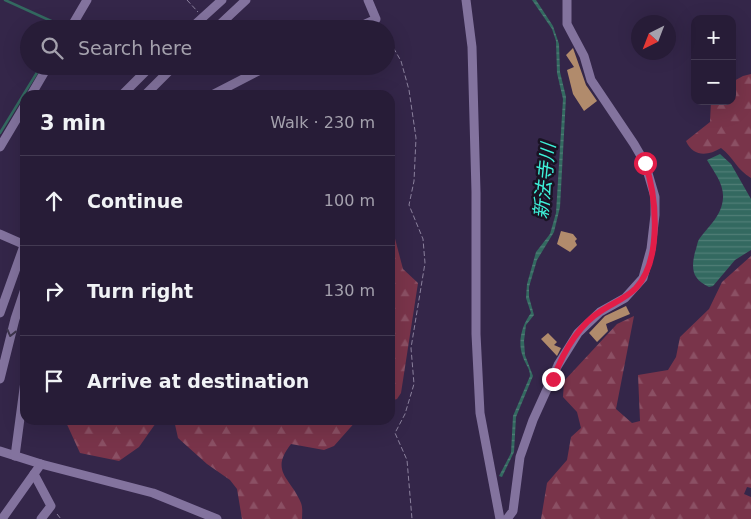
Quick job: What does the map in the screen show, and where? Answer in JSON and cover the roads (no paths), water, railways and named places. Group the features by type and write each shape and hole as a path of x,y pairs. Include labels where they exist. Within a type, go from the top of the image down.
{"street":[{"path":"75,20 87,0"},
{"path":"200,20 222,0"},
{"path":"225,20 246,0"},
{"path":"368,0 376,19 374,20"},
{"path":"466,0 472,47 476,192 476,334 479,398 484,440 500,519"},
{"path":"507,519 513,511 520,457 533,420 558,365 578,333 600,312 625,298 643,278 651,249 655,215 655,197 645,163 630,137 591,80 584,56 567,24 567,0"},
{"path":"34,90 43,75"},
{"path":"127,90 142,75"},
{"path":"150,90 165,75"},
{"path":"222,90 251,75"},
{"path":"0,147 20,113"},
{"path":"0,234 20,242"},
{"path":"0,313 20,258"},
{"path":"0,379 20,304"},
{"path":"15,456 20,418"},
{"path":"0,451 41,464 153,493 216,519"},
{"path":"2,519 41,464"},
{"path":"34,474 51,506 41,519"}],"waterway":[{"path":"5,0 49,20"},
{"path":"26,90 35,75"},
{"path":"0,133 20,100"}],"water label":[{"name":"新法寺川","path":"544,181"}]}
